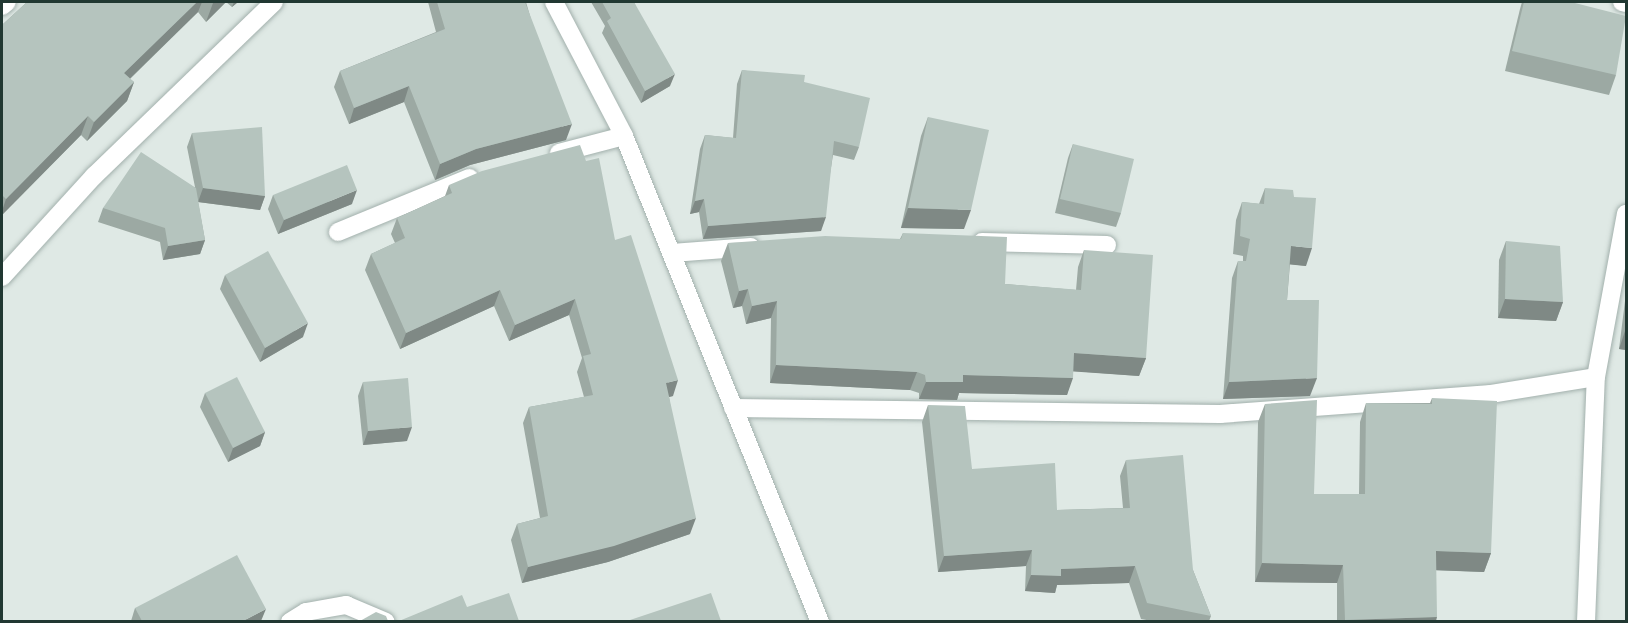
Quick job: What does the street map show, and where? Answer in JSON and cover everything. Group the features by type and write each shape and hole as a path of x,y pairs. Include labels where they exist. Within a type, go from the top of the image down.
{"street":[{"path":"2,6 7,2"},
{"path":"2,277 94,176 274,2"},
{"path":"554,2 624,136 820,621"},
{"path":"1622,2 1626,3"},
{"path":"538,159 624,136"},
{"path":"338,232 484,173"},
{"path":"1586,621 1596,377 1626,214"},
{"path":"966,241 1107,245"},
{"path":"672,253 766,246"},
{"path":"734,408 1220,414 1491,394 1596,377"},
{"path":"290,621 306,612 346,605 386,621"}],"building":[{"path":"27,2 197,2 124,73 134,82 94,122 88,116 6,199 2,195 2,25"},
{"path":"437,2 525,2 572,124 476,149 440,164 409,86 354,108 340,71 445,29"},
{"path":"602,2 634,2 675,74 645,91 607,21 611,18"},
{"path":"1524,2 1571,2 1626,16 1616,75 1512,51"},
{"path":"742,70 805,75 804,82 870,98 859,147 834,141 826,217 708,226 704,199 695,201 705,135 736,138"},
{"path":"928,117 989,130 971,210 908,208"},
{"path":"262,127 265,196 203,188 192,133"},
{"path":"1073,144 1134,159 1121,213 1060,199"},
{"path":"580,145 586,161 599,158 615,240 631,235 678,380 666,383 696,518 614,546 528,567 517,524 548,516 529,407 593,395 583,356 591,354 575,299 515,325 500,290 406,333 371,254 405,238 397,218 452,193 449,185 482,171"},
{"path":"141,152 196,188 205,240 168,246 165,228 103,208"},
{"path":"347,165 357,190 284,220 273,195"},
{"path":"1265,188 1293,190 1294,197 1316,198 1312,248 1291,246 1287,300 1319,300 1317,378 1229,382 1238,261 1246,261 1250,239 1240,236 1242,202 1264,204"},
{"path":"903,233 1007,237 1005,284 1081,290 1084,250 1153,255 1146,358 1074,353 1073,378 963,375 963,382 926,382 925,375 917,372 776,365 777,301 752,306 748,289 739,291 728,243 825,236 901,239"},
{"path":"1506,241 1560,246 1563,302 1505,299"},
{"path":"268,251 308,323 265,348 225,275"},
{"path":"237,377 265,432 233,448 205,393"},
{"path":"408,378 412,427 368,431 363,382"},
{"path":"1432,398 1497,401 1491,553 1436,551 1437,617 1345,620 1343,565 1262,563 1265,404 1317,400 1314,494 1365,494 1366,403 1432,404"},
{"path":"928,405 965,406 972,469 1055,463 1057,510 1130,508 1126,460 1183,455 1193,570 1211,616 1147,603 1135,566 1061,569 1061,576 1031,575 1032,550 944,556"},
{"path":"237,555 266,609 243,621 142,621 135,608"},
{"path":"509,593 519,621 399,621 462,595 467,607"},
{"path":"711,593 721,621 627,621"},
{"path":"376,612 386,616 388,621 360,621"}]}
